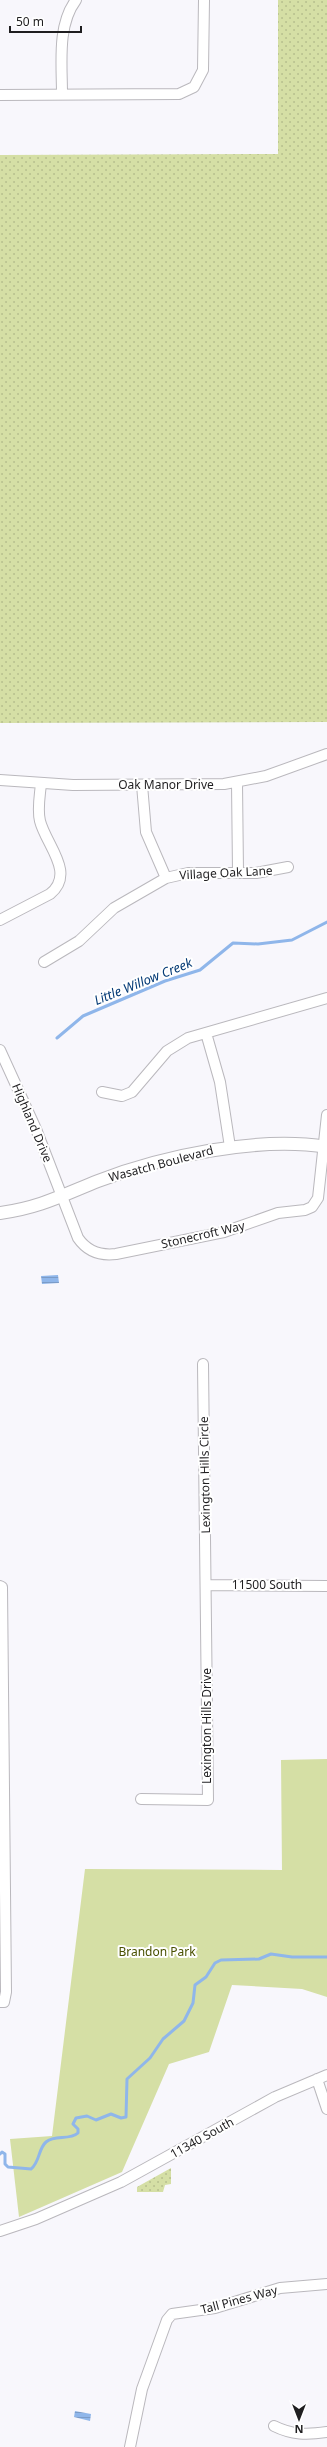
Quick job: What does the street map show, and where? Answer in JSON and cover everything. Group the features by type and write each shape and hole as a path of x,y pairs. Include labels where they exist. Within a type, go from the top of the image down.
{"main road":[{"name":"Wasatch Boulevard","path":"0,1212 32,1207 63,1197 98,1181 120,1174 230,1147 275,1144 325,1147"}],"street":[{"path":"62,94 63,33 70,8 76,0"},
{"path":"0,95 179,94 194,87 203,70 204,0"},
{"name":"Oak Manor Drive","path":"0,780 74,786 237,783 266,776 327,754"},
{"path":"0,920 50,894 57,889 61,880 60,866 40,819 41,783"},
{"path":"237,783 238,872"},
{"name":"Village Oak Lane","path":"142,785 146,832 166,878 188,873 256,873 288,867"},
{"path":"44,962 79,941 114,908 166,878"},
{"path":"102,1092 122,1096 132,1092 167,1050 188,1038 327,998"},
{"path":"206,1033 220,1082 230,1147"},
{"name":"Highland Drive","path":"0,1050 36,1129 63,1197"},
{"path":"325,1147 327,1115"},
{"name":"Stonecroft Way","path":"63,1197 78,1238 83,1245 99,1253 116,1254 224,1232 278,1213 308,1209 318,1198 325,1147"},
{"name":"Lexington Hills Circle","path":"203,1364 206,1585"},
{"name":"11500 South","path":"206,1585 327,1586"},
{"name":"Lexington Hills Drive","path":"141,1799 208,1800 206,1585"},
{"path":"0,1586 2,1586 2,2002"},
{"path":"324,2078 327,2109"},
{"name":"11340 South","path":"0,2231 22,2225 128,2179 275,2097 324,2078"},
{"name":"Tall Pines Way","path":"130,2447 142,2389 167,2320 172,2314 215,2308 280,2288 327,2284"},
{"path":"274,2426 288,2433 306,2435 327,2432"}],"green space":[{"path":"278,0 327,0 327,722 0,723 0,155 278,154"},
{"name":"Brandon Park","path":"327,1759 327,1997 302,1989 232,1985 209,2052 169,2064 122,2172 19,2217 10,2139 52,2136 85,1869 282,1870 281,1760"},
{"path":"171,2168 171,2184 165,2185 163,2192 137,2192 137,2187"}],"water":[{"path":"58,1275 59,1283 42,1284 41,1276"},
{"path":"75,2411 91,2414 90,2421 74,2417"}],"waterway":[{"name":"Little Willow Creek","path":"57,1038 83,1016 165,981 200,970 233,943 258,944 292,940 327,922"},
{"path":"0,2154 2,2152 5,2154 5,2164 8,2167 31,2169 36,2163 43,2145 46,2142 54,2138 70,2137 78,2133 78,2129 73,2124 76,2118 87,2116 96,2120 111,2114 121,2118 126,2117 127,2079 150,2058 163,2039 184,2021 193,2003 195,1985 206,1977 215,1963 221,1960 259,1959 271,1954 292,1957 327,1957"}]}
